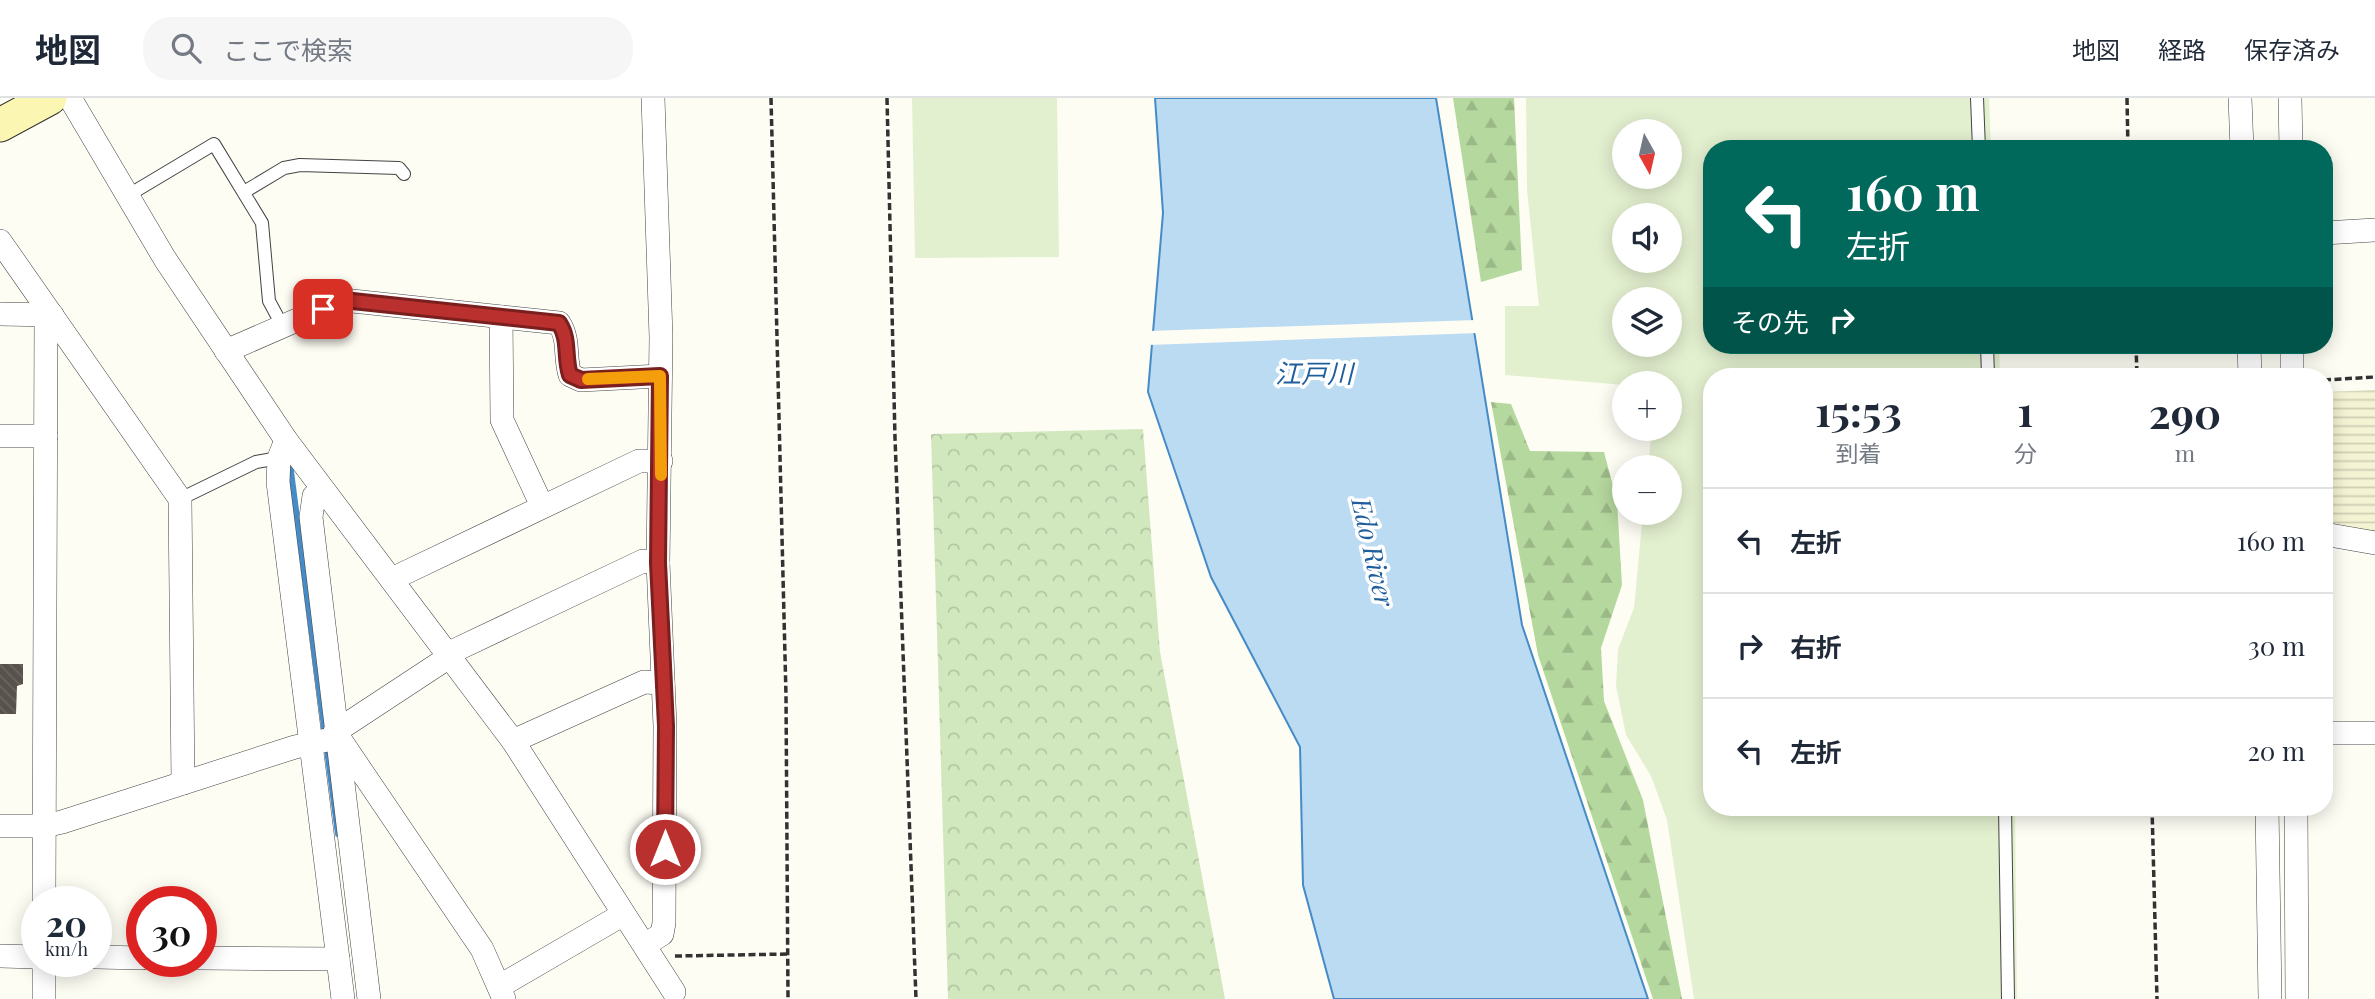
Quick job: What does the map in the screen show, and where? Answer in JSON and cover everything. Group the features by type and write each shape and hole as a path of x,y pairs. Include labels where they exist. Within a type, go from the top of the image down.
{"street":[{"path":"0,125 50,98"},
{"path":"70,98 127,196 226,351 282,449 323,490 513,741 622,915 677,996"},
{"path":"650,953 662,934 664,923 663,683 658,563 660,376 653,98"},
{"path":"2239,98 2241,140"},
{"path":"2290,98 2291,140"},
{"path":"2333,232 2375,230"},
{"path":"0,241 49,315 180,499 183,783"},
{"path":"226,351 343,300 559,323 567,335 566,364 570,375 581,380 660,376"},
{"path":"0,314 49,315"},
{"path":"44,886 49,315"},
{"path":"501,317 502,420 542,506"},
{"path":"0,436 46,436"},
{"path":"282,449 278,482 343,999"},
{"path":"392,579 639,461 661,461"},
{"path":"323,490 314,496 311,517 335,735 369,999"},
{"path":"2333,536 2375,543"},
{"path":"0,826 44,826 335,735 448,656 643,561 658,563"},
{"path":"513,741 644,682 663,683"},
{"path":"2333,733 2375,733"},
{"path":"335,735 441,885 482,950 502,992 622,915"},
{"path":"2267,816 2270,999"},
{"path":"2296,816 2297,999"},
{"path":"0,956 21,957"},
{"path":"217,958 338,960"},
{"path":"44,977 44,999"}],"lane":[{"path":"1977,98 1979,140"},
{"path":"127,196 214,144 262,223 270,301 283,327"},
{"path":"244,192 284,168 300,165 399,168 404,174"},
{"path":"180,499 282,449"},
{"path":"2005,816 2008,999"}],"path":[{"path":"771,98 786,696 788,999"},
{"path":"887,98 895,438 916,999"},
{"path":"2127,98 2128,140"},
{"path":"2333,379 2375,377"},
{"path":"2152,816 2157,999"},
{"path":"650,953 788,954"}],"green space":[{"path":"912,98 1057,98 1059,257 915,258"},
{"path":"1453,98 1514,98 1522,270 1481,282"},
{"path":"1526,98 1989,98 1991,140 1703,140 1703,354 1999,354 2000,368 1703,368 1703,816 2015,816 2017,999 1694,999 1667,820 1651,776 1626,735 1616,686 1618,649 1634,608 1642,525 1682,525 1682,455 1649,455 1651,441 1682,441 1682,371 1612,371 1612,384 1505,375 1505,306 1539,306 1527,190"},
{"path":"2375,390 2375,532 2333,527 2333,392"},
{"path":"1491,402 1511,404 1530,451 1604,452 1612,482 1612,525 1618,525 1622,585 1601,648 1604,701 1643,800 1682,999 1653,999 1538,655"},
{"path":"1143,429 1160,652 1225,999 948,999 931,434"}],"water":[{"name":"江戸川","path":"1155,98 1436,98 1522,625 1648,999 1334,999 1303,885 1300,747 1211,577 1148,392 1163,213"}],"pier":[{"path":"1476,320 1478,333 1148,345 1149,331"}],"building":[{"path":"0,664 23,664 23,684 17,686 16,714 0,714"}],"waterway":[{"path":"290,464 338,834"}],"slow traffic":[{"path":"588,379 660,376 661,475"}],"route":[{"path":"323,309 343,300 559,323 567,335 566,364 570,375 581,380 660,376 658,563 666,726 665,849"}],"water label":[{"name":"Edo River","path":"1374,552"}]}
